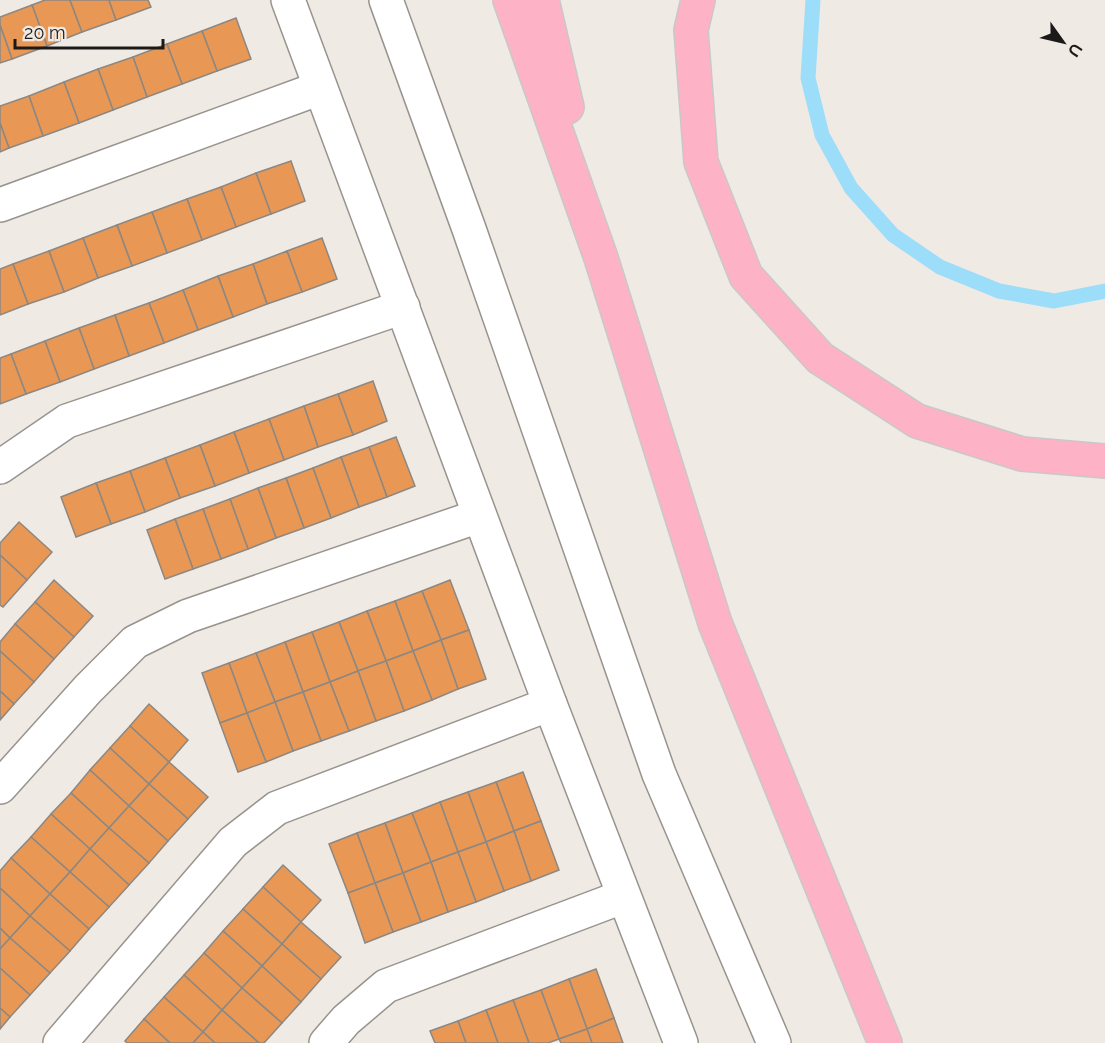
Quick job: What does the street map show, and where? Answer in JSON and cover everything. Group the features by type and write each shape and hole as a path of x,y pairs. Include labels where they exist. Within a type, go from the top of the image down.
{"highway":[{"path":"510,0 601,258 715,623 885,1043"},
{"path":"542,0 601,258"},
{"path":"698,0 691,30 701,162 746,276 820,358 917,421 1022,454 1105,461"}],"street":[{"path":"288,0 622,897 681,1043"},
{"path":"386,0 469,229 659,774 774,1043"},
{"path":"0,205 320,88"},
{"path":"0,467 67,421 403,308"},
{"path":"0,787 88,689 135,642 188,616 479,516"},
{"path":"60,1043 233,842 277,808 550,704"},
{"path":"326,1043 346,1020 386,986 622,897"}],"building":[{"path":"45,0 70,0 82,32 47,46 32,5"},
{"path":"70,0 109,0 116,20 82,32"},
{"path":"109,0 148,0 151,7 116,20"},
{"path":"32,5 47,46 12,59 0,25 0,17"},
{"path":"236,18 251,59 217,71 202,31"},
{"path":"0,25 12,59 0,63"},
{"path":"202,31 217,71 182,84 167,44"},
{"path":"167,44 182,84 147,97 133,57"},
{"path":"133,57 147,97 113,110 98,69"},
{"path":"98,69 113,110 79,123 64,82"},
{"path":"64,82 79,123 43,136 29,96"},
{"path":"29,96 43,136 9,148 0,123 0,106"},
{"path":"0,123 9,148 0,152"},
{"path":"291,161 305,201 271,214 256,173"},
{"path":"256,173 271,214 236,227 221,187"},
{"path":"221,187 236,227 202,240 187,199"},
{"path":"187,199 202,240 167,253 152,212"},
{"path":"152,212 167,253 132,266 117,225"},
{"path":"117,225 132,266 98,278 83,238"},
{"path":"83,238 98,278 64,292 49,251"},
{"path":"322,238 337,279 302,292 287,251"},
{"path":"49,251 64,292 28,304 13,264"},
{"path":"287,251 302,292 267,304 253,264"},
{"path":"13,264 28,304 0,315 0,269"},
{"path":"253,264 267,304 233,317 218,276"},
{"path":"218,276 233,317 198,330 183,290"},
{"path":"183,290 198,330 164,343 149,303"},
{"path":"149,303 164,343 129,356 115,315"},
{"path":"115,315 129,356 94,369 79,328"},
{"path":"79,328 94,369 60,382 45,341"},
{"path":"45,341 60,382 26,394 11,354"},
{"path":"11,354 26,394 0,404 0,358"},
{"path":"373,381 387,421 353,435 338,394"},
{"path":"338,394 353,435 318,447 304,406"},
{"path":"304,406 318,447 284,460 269,419"},
{"path":"269,419 284,460 249,473 234,432"},
{"path":"234,432 249,473 215,486 200,445"},
{"path":"396,437 415,486 387,497 369,447"},
{"path":"200,445 215,486 180,498 165,458"},
{"path":"369,447 387,497 359,507 341,457"},
{"path":"341,457 359,507 331,518 313,468"},
{"path":"165,458 180,498 145,512 130,471"},
{"path":"313,468 331,518 304,528 286,478"},
{"path":"130,471 145,512 111,524 96,483"},
{"path":"286,478 304,528 276,538 258,488"},
{"path":"96,483 111,524 76,537 61,497"},
{"path":"258,488 276,538 248,549 230,499"},
{"path":"230,499 248,549 221,559 203,509"},
{"path":"203,509 221,559 193,569 175,519"},
{"path":"175,519 193,569 165,579 147,530"},
{"path":"19,522 52,552 27,580 0,555 0,543"},
{"path":"0,555 27,580 3,607 0,605"},
{"path":"54,580 93,616 74,637 35,602"},
{"path":"450,580 469,630 441,640 422,591"},
{"path":"422,591 441,640 413,651 395,601"},
{"path":"395,601 413,651 386,661 367,611"},
{"path":"35,602 74,637 54,659 15,624"},
{"path":"367,611 386,661 358,671 339,622"},
{"path":"339,622 358,671 330,682 312,632"},
{"path":"15,624 54,659 34,682 0,651 0,642"},
{"path":"469,630 486,679 458,689 441,640"},
{"path":"312,632 330,682 303,692 285,642"},
{"path":"441,640 458,689 432,700 413,651"},
{"path":"285,642 303,692 275,702 256,653"},
{"path":"0,651 34,682 14,704 0,691"},
{"path":"413,651 432,700 404,711 386,661"},
{"path":"256,653 275,702 247,713 229,663"},
{"path":"386,661 404,711 376,721 358,671"},
{"path":"229,663 247,713 220,723 202,673"},
{"path":"358,671 376,721 349,731 330,682"},
{"path":"330,682 349,731 321,741 303,692"},
{"path":"0,691 14,704 0,720"},
{"path":"303,692 321,741 293,751 275,702"},
{"path":"275,702 293,751 266,762 247,713"},
{"path":"149,704 188,740 169,762 130,726"},
{"path":"247,713 266,762 238,772 220,723"},
{"path":"130,726 169,762 149,784 110,748"},
{"path":"110,748 149,784 129,806 90,770"},
{"path":"169,762 208,797 188,819 149,784"},
{"path":"90,770 129,806 109,828 71,793"},
{"path":"523,772 541,821 514,831 496,782"},
{"path":"496,782 514,831 486,842 468,792"},
{"path":"149,784 188,819 168,841 129,806"},
{"path":"468,792 486,842 458,852 440,802"},
{"path":"71,793 109,828 90,849 51,814"},
{"path":"440,802 458,852 431,862 412,813"},
{"path":"129,806 168,841 149,863 109,828"},
{"path":"412,813 431,862 403,873 385,823"},
{"path":"51,814 90,849 70,872 31,837"},
{"path":"541,821 559,870 531,881 514,831"},
{"path":"385,823 403,873 375,883 357,833"},
{"path":"109,828 149,863 129,885 90,849"},
{"path":"514,831 531,881 504,891 486,842"},
{"path":"357,833 375,883 348,893 329,844"},
{"path":"31,837 70,872 50,894 11,858"},
{"path":"486,842 504,891 476,902 458,852"},
{"path":"90,849 129,885 109,907 70,872"},
{"path":"458,852 476,902 448,912 431,862"},
{"path":"11,858 50,894 30,916 0,888 0,871"},
{"path":"431,862 448,912 421,922 403,873"},
{"path":"283,865 321,900 301,922 263,887"},
{"path":"70,872 109,907 89,929 50,894"},
{"path":"403,873 421,922 393,932 375,883"},
{"path":"375,883 393,932 365,943 348,893"},
{"path":"263,887 301,922 282,944 243,909"},
{"path":"0,888 30,916 10,938 0,928"},
{"path":"50,894 89,929 70,951 30,916"},
{"path":"243,909 282,944 262,966 223,931"},
{"path":"30,916 70,951 50,973 10,938"},
{"path":"301,922 341,957 321,979 282,944"},
{"path":"0,928 10,938 0,949"},
{"path":"223,931 262,966 242,988 204,953"},
{"path":"10,938 50,973 30,995 0,968 0,949"},
{"path":"282,944 321,979 301,1002 262,966"},
{"path":"204,953 242,988 222,1010 184,975"},
{"path":"262,966 301,1002 282,1023 242,988"},
{"path":"0,968 30,995 10,1017 0,1008"},
{"path":"596,969 614,1018 587,1029 569,979"},
{"path":"184,975 222,1010 203,1032 164,997"},
{"path":"569,979 587,1029 559,1039 541,990"},
{"path":"242,988 282,1023 264,1043 259,1043 222,1010"},
{"path":"541,990 559,1039 548,1043 529,1043 513,1000"},
{"path":"164,997 203,1032 193,1043 170,1043 144,1019"},
{"path":"513,1000 529,1043 498,1043 486,1010"},
{"path":"0,1008 10,1017 0,1029"},
{"path":"222,1010 259,1043 215,1043 203,1032"},
{"path":"486,1010 498,1043 466,1043 458,1021"},
{"path":"614,1018 623,1043 592,1043 587,1029"},
{"path":"144,1019 170,1043 127,1043 125,1041"},
{"path":"458,1021 466,1043 435,1043 430,1031"},
{"path":"587,1029 592,1043 561,1043 559,1039"},
{"path":"203,1032 215,1043 193,1043"}],"waterway":[{"path":"813,0 808,78 822,135 851,188 893,235 940,267 999,291 1054,301 1105,291"}]}
